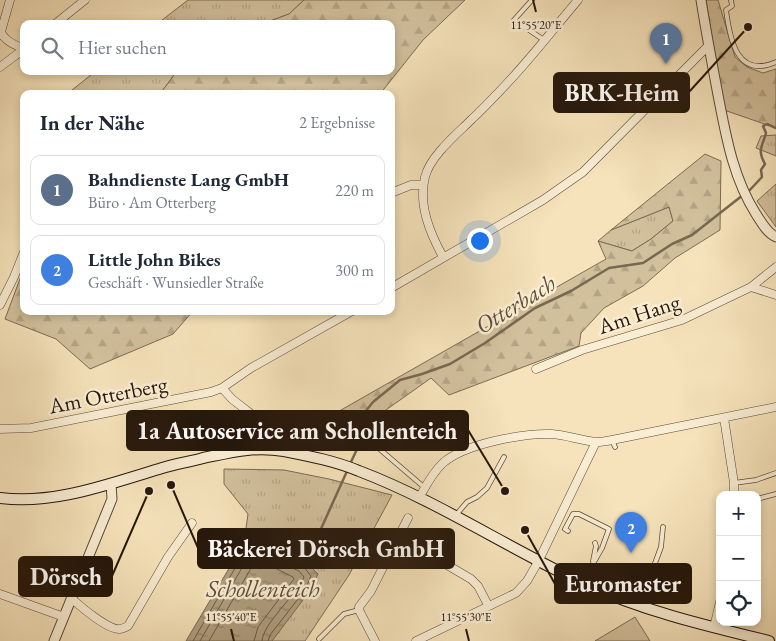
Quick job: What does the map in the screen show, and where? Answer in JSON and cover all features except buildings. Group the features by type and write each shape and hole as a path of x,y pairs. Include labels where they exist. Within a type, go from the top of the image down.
{"main road":[{"path":"0,498 26,500 57,496 111,484 157,469 237,450 262,449 282,451 330,461 359,470 419,498 538,562 582,583 666,614 748,638 769,641"}],"street":[{"path":"10,0 1,34 20,47"},
{"path":"60,20 85,0"},
{"path":"443,257 427,221 423,185 425,175 450,138 472,120 512,78 578,0"},
{"path":"701,0 722,121 730,155 750,204 762,223 776,238"},
{"path":"395,286 543,200 584,172 708,46"},
{"path":"0,67 20,52"},
{"path":"395,191 411,185 423,185"},
{"path":"0,305 2,296 14,277 20,262"},
{"name":"Am Hang","path":"536,369 582,350 682,320 751,287 776,267"},
{"path":"751,287 776,295"},
{"name":"Am Otterberg","path":"0,429 31,428 212,392 222,388 251,368 345,315"},
{"path":"222,388 232,399 280,438 282,451"},
{"path":"419,498 442,464 460,451 481,445 534,435 551,434 613,444 776,407"},
{"path":"724,418 734,491"},
{"path":"416,641 516,593 522,587 538,562 596,442"},
{"path":"54,641 112,499 111,484"},
{"path":"375,641 359,607 371,591 408,518"},
{"path":"71,598 87,612 114,629 128,626 168,556 192,523"},
{"path":"398,536 472,579 478,586 488,606"},
{"path":"0,594 64,617"},
{"path":"714,627 716,619"}],"lane":[{"path":"532,0 514,20 544,40"},
{"path":"731,0 732,6 726,10 735,48 740,58 746,64 756,66 767,66 776,62"},
{"path":"382,419 371,430 370,438 425,488"},
{"path":"455,517 467,502 477,497 487,488 504,457"},
{"path":"734,483 756,480 776,473"},
{"path":"761,498 776,494"},
{"path":"568,531 565,529 573,514 579,514 609,529 602,548 582,583"},
{"path":"640,605 661,547 663,527"},
{"path":"592,565 595,543"},
{"path":"319,639 344,614 359,610"}],"green space":[{"path":"188,0 304,0 289,14 273,20 162,20"},
{"path":"304,0 465,0 423,40 383,90 163,90 174,75 395,75 395,20 273,20 289,14"},
{"path":"706,0 718,0 735,57 747,67 763,73 776,69 776,128 724,110"},
{"path":"91,75 174,75 163,90 72,90"},
{"path":"776,135 776,156 756,148 761,136"},
{"path":"705,154 721,161 720,230 675,258 643,286 604,308 581,333 579,346 449,395 431,378 331,449 303,447 327,418 606,259 598,241 632,251 651,239 673,221 669,207 611,230"},
{"path":"776,184 776,227 757,201"},
{"path":"669,207 673,221 651,239 632,251 598,241 611,230"},
{"path":"20,279 20,315 190,315 173,334 90,369 56,339 5,319"},
{"path":"224,469 284,470 392,495 349,575 305,641 272,641 306,562 284,552 272,532 245,535 248,514 224,484"},
{"path":"635,617 650,641 595,641"}],"water":[{"name":"Schollenteich","path":"272,532 284,552 306,562 318,574 309,592 272,641 186,641 234,560 245,535"}],"waterway":[{"name":"Otterbach","path":"748,192 762,177 761,170 765,164 761,152 766,133 763,126 767,124 776,128"},
{"name":"Otterbach","path":"350,464 359,445 357,422 373,402 400,380 450,364 485,343 535,308 571,291 609,268 643,263 672,244 692,235 743,195"},
{"name":"Otterbach","path":"306,562 348,469"}],"place":[{"name":"BRK-Heim","path":"748,27"},
{"name":"Bahndienste Lang GmbH","path":"666,64"},
{"name":"Bäckerei Dörsch GmbH","path":"171,485"},
{"name":"Dörsch","path":"149,491"},
{"name":"1a Autoservice am Schollenteich","path":"505,491"},
{"name":"Euromaster","path":"525,530"},
{"name":"Little John Bikes","path":"631,553"}]}
